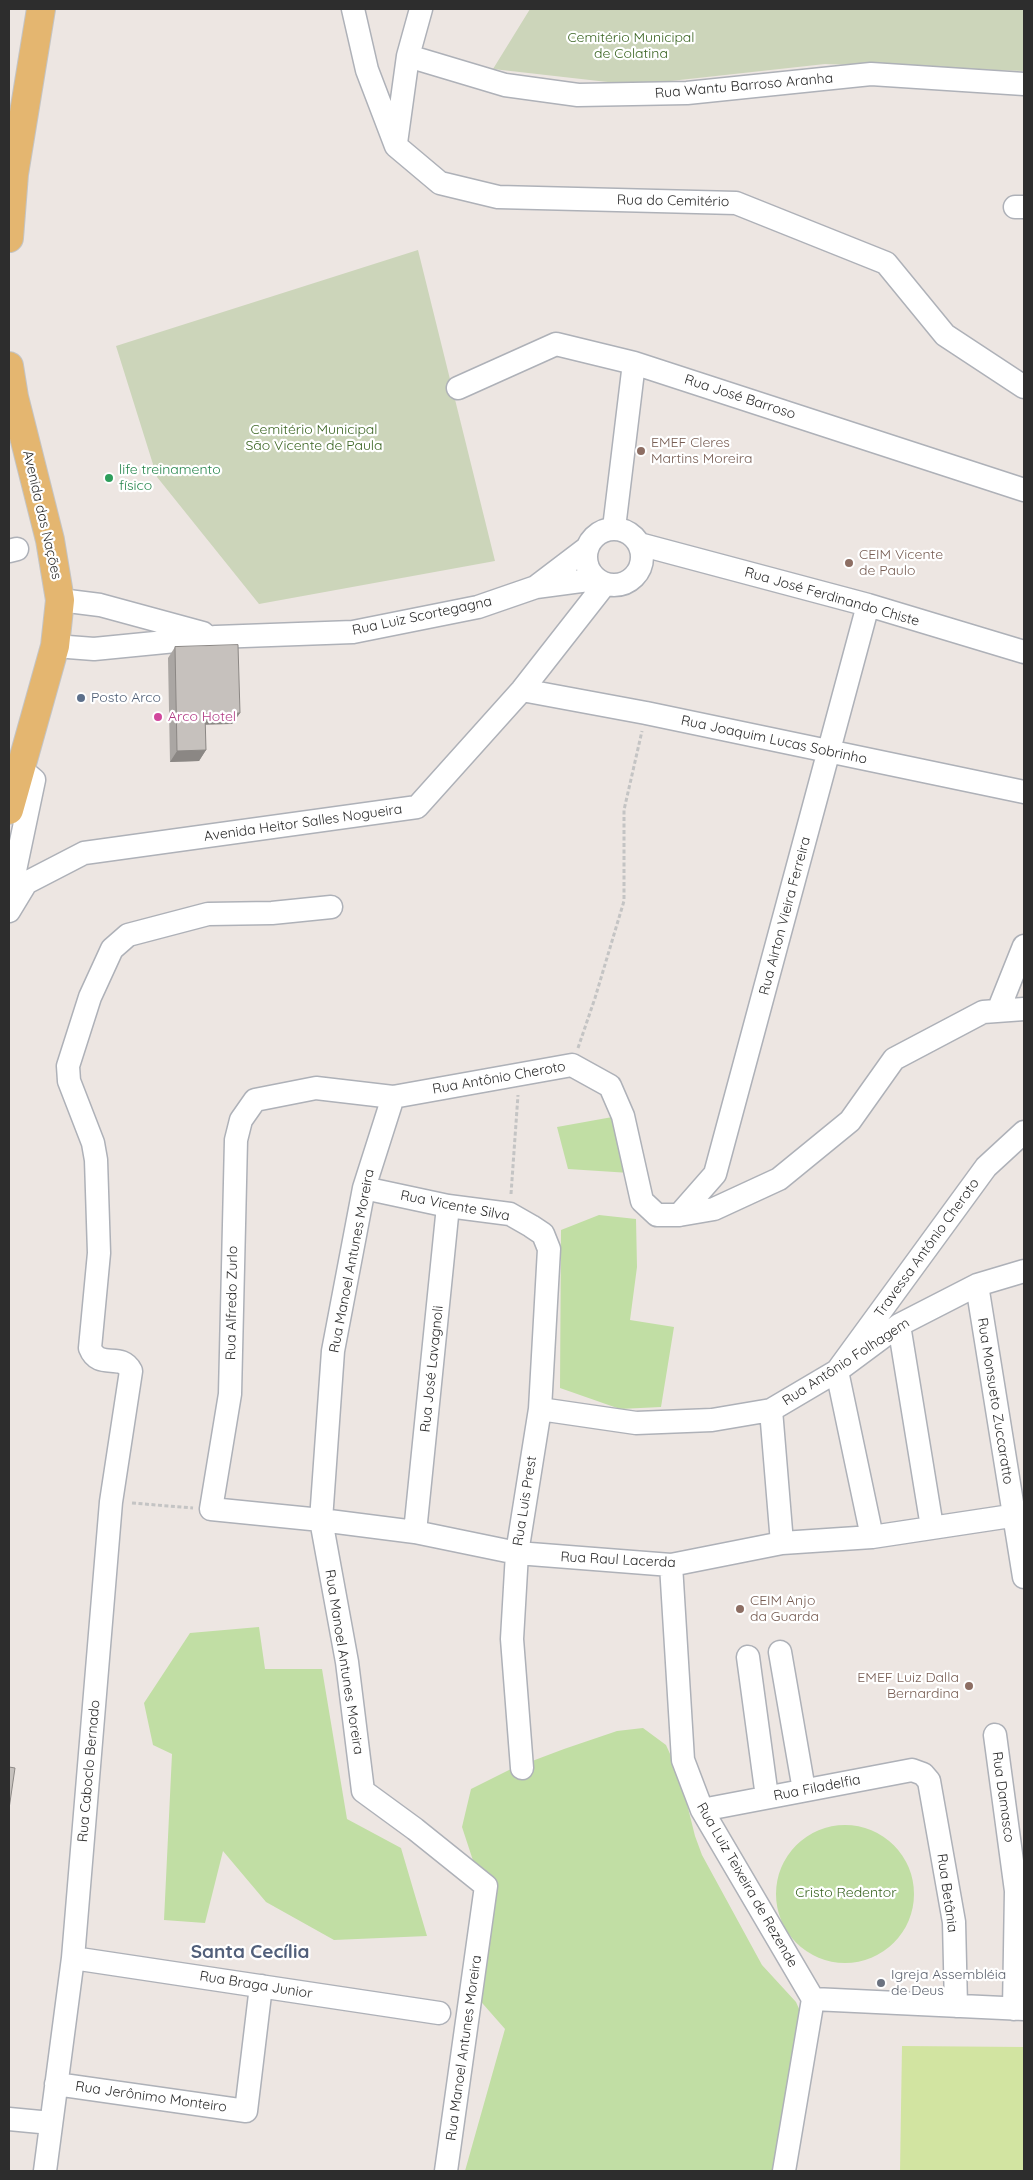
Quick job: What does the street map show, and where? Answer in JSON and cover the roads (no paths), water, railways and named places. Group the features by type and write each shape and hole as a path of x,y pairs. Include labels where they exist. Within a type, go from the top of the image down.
{"main road":[{"path":"9,238 11,180 40,9"},
{"name":"Avenida das Nações","path":"9,366 14,397 50,540 60,600 56,646 9,810"}],"street":[{"path":"353,9 367,70 396,146"},
{"path":"396,146 408,56 421,9"},
{"name":"Rua Wantu Barroso Aranha","path":"408,56 506,84 578,94 687,93 871,74 1024,84"},
{"name":"Rua do Cemitério","path":"396,146 440,183 498,197 736,203 886,263 945,335 1024,387"},
{"name":"Rua José Barroso","path":"458,388 556,344 634,363 1024,490"},
{"path":"614,528 634,363"},
{"path":"614,528 629,532 639,544 642,561 638,571 631,579 622,584 601,581 586,564 587,548 596,535 604,530 614,528"},
{"name":"Rua José Ferdinando Chiste","path":"639,544 868,605 1024,652"},
{"name":"Rua Luiz Scortegagna","path":"536,587 587,548"},
{"name":"Rua Luiz Scortegagna","path":"56,646 94,649 216,637 353,632 478,607 536,587 601,581"},
{"name":"Avenida Heitor Salles Nogueira","path":"21,877 84,853 417,807 522,690 601,581"},
{"name":"Rua Luiz Scortegagna","path":"60,600 100,605 216,637"},
{"name":"Rua Airton Vieira Ferreira","path":"679,1215 715,1174 868,605"},
{"name":"Rua Joaquim Lucas Sobrinho","path":"522,690 646,713 1024,792"},
{"path":"9,911 21,877 34,780 22,768"},
{"path":"9,900 21,877"},
{"name":"Rua Caboclo Bernado","path":"45,2171 73,1958 111,1502 131,1371 128,1364 121,1361 101,1360 93,1355 90,1348 99,1253 96,1160 93,1143 69,1081 68,1066 90,997 112,949 128,935 208,914 272,913 331,907"},
{"path":"998,1011 1024,946"},
{"name":"Rua Antônio Cheroto","path":"255,1100 316,1088 393,1097 572,1065 610,1086 623,1116 642,1201 657,1215 679,1215 714,1208 779,1179 850,1121 894,1059 983,1012 1024,1008"},
{"name":"Rua Manoel Antunes Moreira","path":"393,1097 364,1188 333,1351 321,1520 347,1662 363,1791 416,1829 486,1886 446,2171"},
{"name":"Rua Alfredo Zurlo","path":"211,1509 230,1394 236,1140 241,1120 255,1100"},
{"name":"Travessa Antônio Cheroto","path":"837,1371 986,1166 1024,1132"},
{"name":"Rua Vicente Silva","path":"364,1188 448,1206 510,1214 543,1234"},
{"name":"Rua José Lavagnoli","path":"415,1532 448,1206"},
{"name":"Rua Luis Prest","path":"522,1768 512,1639 517,1553 540,1409 548,1249 543,1234"},
{"name":"Rua Antônio Folhagem","path":"540,1409 636,1423 712,1420 771,1410 837,1371 900,1325 977,1285 1024,1271"},
{"name":"Rua Monsueto Zuccaratto","path":"977,1285 1019,1515 1024,1576"},
{"path":"900,1325 932,1527"},
{"path":"837,1371 872,1537"},
{"path":"771,1410 782,1543"},
{"name":"Rua Raul Lacerda","path":"211,1509 415,1532 517,1553 670,1565 782,1543 872,1537 1019,1515"},
{"name":"Rua Luiz Teixeira de Rezende","path":"670,1565 683,1760 702,1810 814,1999"},
{"path":"780,1652 804,1790"},
{"path":"748,1657 767,1797"},
{"name":"Rua Damasco","path":"995,1735 1016,1891 1019,2009"},
{"name":"Rua Filadelfia","path":"702,1810 912,1770 923,1774 929,1781"},
{"name":"Rua Betânia","path":"929,1781 954,1922 956,2006"},
{"name":"Rua Braga Junior","path":"73,1958 440,2013"},
{"name":"Rua Jerônimo Monteiro","path":"56,2084 246,2111 261,1986"},
{"path":"784,2171 814,1999 1019,2009"},
{"path":"9,2119 51,2123"}],"place":[{"name":"EMEF Cleres Martins Moreira","path":"641,451"},
{"name":"life treinamento físico","path":"109,478"},
{"name":"CEIM Vicente de Paulo","path":"849,563"},
{"name":"Posto Arco","path":"81,698"},
{"name":"Arco Hotel","path":"158,717"},
{"name":"CEIM Anjo da Guarda","path":"740,1609"},
{"name":"EMEF Luiz Dalla Bernardina","path":"969,1686"},
{"name":"Igreja Assembléia de Deus","path":"881,1983"}],"district":[{"name":"Santa Cecília","path":"250,1952"}],"park label":[{"name":"Cemitério Municipal de Colatina","path":"631,46"},
{"name":"Cemitério Municipal São Vicente de Paula","path":"314,438"},
{"name":"Cristo Redentor","path":"846,1893"}]}
